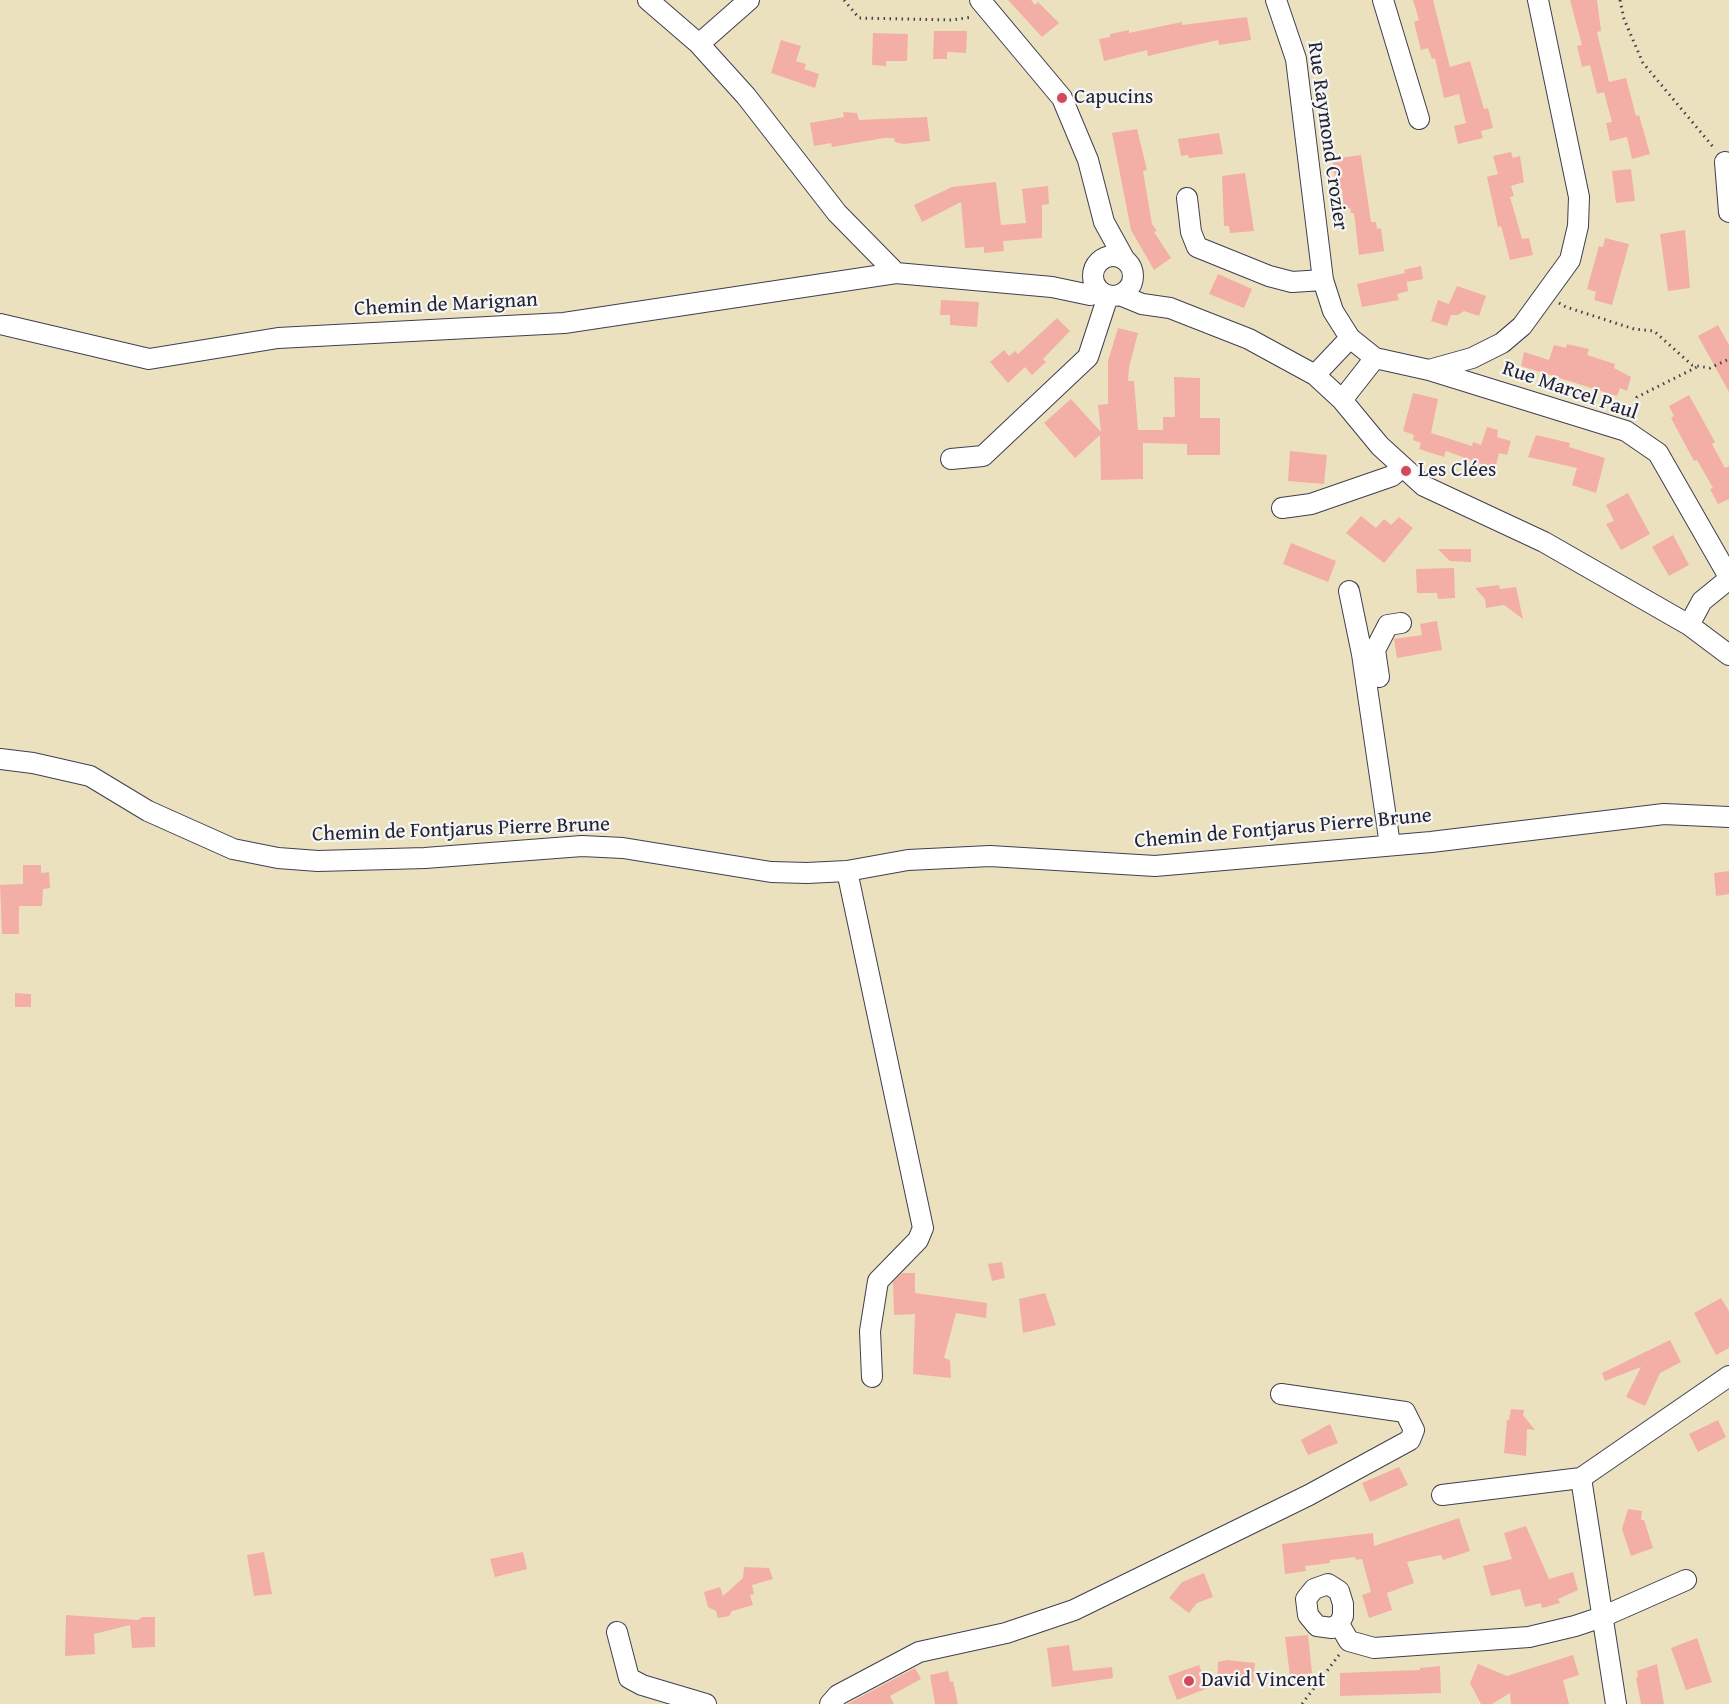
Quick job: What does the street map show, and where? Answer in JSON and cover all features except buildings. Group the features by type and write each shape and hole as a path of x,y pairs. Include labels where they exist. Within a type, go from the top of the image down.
{"street":[{"path":"648,0 699,44 746,96 837,213 896,273"},
{"path":"699,44 749,0"},
{"name":"Rue Raymond Crozier","path":"1276,0 1296,59 1323,280 1333,311 1350,338 1375,358"},
{"path":"1383,0 1419,119"},
{"path":"1429,370 1472,358 1502,343 1522,326 1570,260 1578,226 1580,197 1538,0"},
{"path":"983,3 1066,106 1088,160 1104,222 1129,266 1129,288 1110,294"},
{"path":"1725,162 1729,212"},
{"path":"1187,198 1191,232 1197,247 1269,276 1292,282 1323,280"},
{"path":"1104,222 1094,280 1110,294"},
{"path":"1052,287 1117,256 1170,308 1249,339 1315,375 1342,400 1380,446 1402,467 1442,497 1544,542 1689,626 1729,655"},
{"name":"Chemin de Marignan","path":"0,324 149,359 278,338 564,323 896,273 1052,287 1090,295 1110,294 1142,304 1170,308"},
{"path":"951,459 983,456 1088,357 1110,294"},
{"path":"1315,375 1350,338"},
{"path":"1342,400 1375,358"},
{"name":"Rue Marcel Paul","path":"1375,358 1429,370 1626,431 1658,453 1729,578"},
{"path":"1282,508 1311,504 1392,476 1402,467"},
{"path":"1689,626 1702,601 1729,578"},
{"path":"1349,591 1396,844"},
{"path":"1396,844 1375,650 1388,625 1401,622"},
{"name":"Chemin de Fontjarus Pierre Brune","path":"0,759 33,763 90,776 148,811 233,849 278,858 318,861 425,858 582,846 623,848 771,872 847,872 908,860 1017,855 1126,866 1155,866 1396,844 1664,814 1729,817"},
{"path":"847,872 923,1228 918,1240 878,1281 870,1331 872,1377"},
{"path":"1442,1495 1581,1478 1729,1376"},
{"path":"830,1704 838,1695 919,1652 1005,1633 1074,1610 1309,1495 1410,1440 1414,1430 1405,1412 1281,1394"},
{"path":"1581,1478 1616,1704"},
{"path":"1344,1632 1343,1604 1339,1591 1328,1584 1314,1589 1306,1599 1308,1615 1317,1626 1344,1632 1374,1648 1498,1641 1575,1626 1602,1617 1686,1580"},
{"path":"617,1632 629,1678 642,1685 706,1704"}],"path":[{"path":"844,0 859,18 952,20 970,18 983,3"},
{"path":"1620,0 1624,19 1643,63 1725,162"},
{"path":"1547,294 1566,308 1634,328 1654,331 1692,365 1710,369 1729,359"},
{"path":"1626,431 1637,397 1698,366"},
{"path":"1302,1704 1344,1632"}],"place":[{"name":"Capucins","path":"1062,98"},
{"name":"Les Clées","path":"1406,471"},
{"name":"David Vincent","path":"1189,1681"}]}
